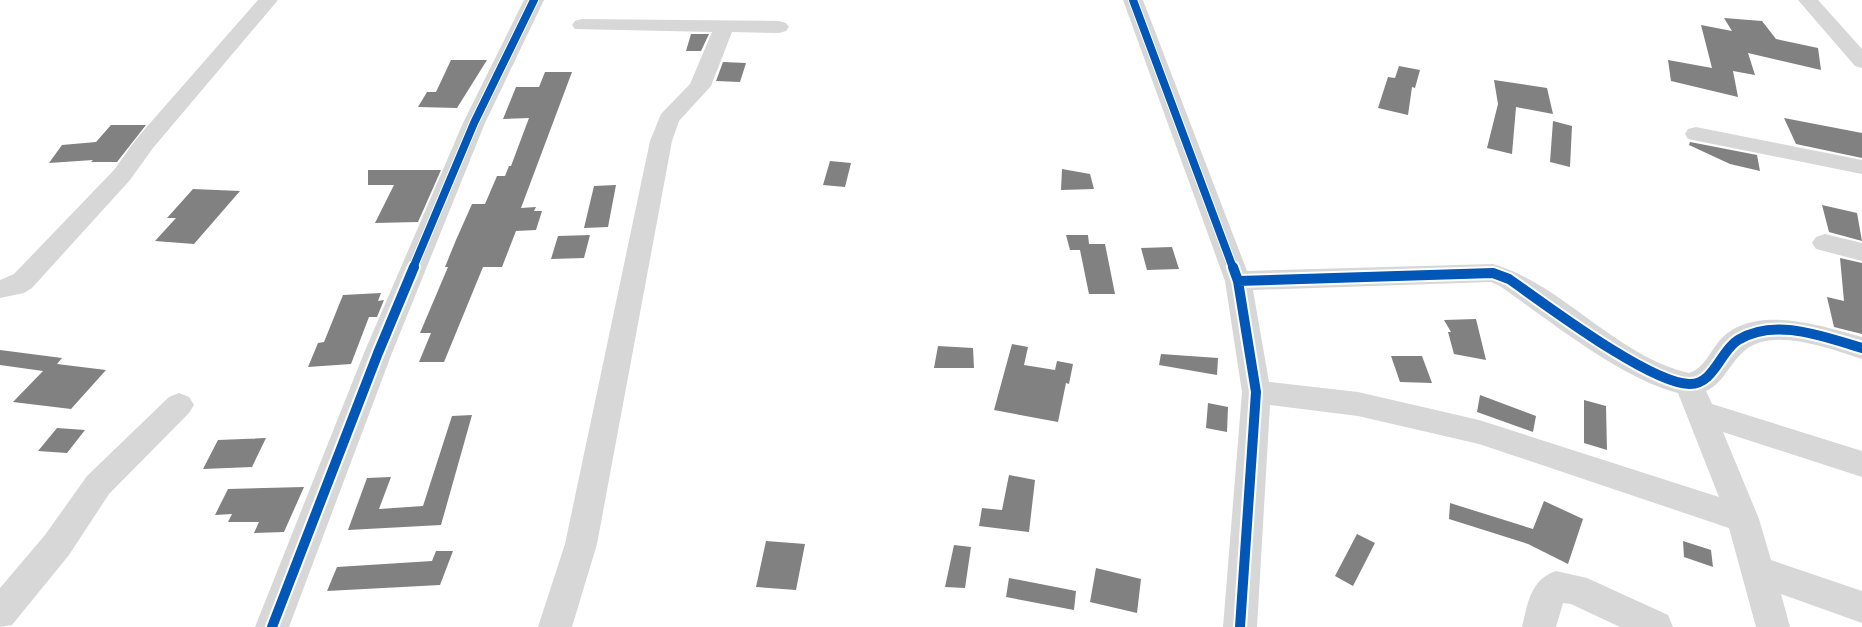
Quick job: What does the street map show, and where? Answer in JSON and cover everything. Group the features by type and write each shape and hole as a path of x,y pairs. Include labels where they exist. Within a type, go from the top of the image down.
{"street":[{"path":"0,289 6,289 23,281 122,175 145,143 268,0"},
{"path":"272,627 382,342 474,123 534,0"},
{"path":"1133,0 1238,281 1256,392 1240,627"},
{"path":"1808,0 1861,61"},
{"path":"582,25 779,27"},
{"path":"555,627 581,544 661,141 669,119 700,86 724,27"},
{"path":"1696,134 1862,167"},
{"path":"1825,243 1862,252"},
{"path":"1238,281 1493,273 1509,279 1694,398 1862,464"},
{"path":"1694,398 1704,380 1737,340 1764,331 1798,331 1862,348"},
{"path":"1256,392 1358,404 1479,432 1743,519"},
{"path":"1694,398 1743,519 1773,627"},
{"path":"0,614 57,545 98,485 179,405"},
{"path":"1757,570 1862,607"},
{"path":"1539,627 1546,597 1556,586 1575,589 1656,627"}],"building":[{"path":"1724,18 1762,21 1776,39 1818,48 1821,70 1748,53 1755,75 1733,71 1738,97 1671,81 1668,60 1712,68 1701,25 1732,31"},
{"path":"691,34 709,34 701,51 686,51"},
{"path":"451,60 487,60 457,108 418,107 427,92 436,92"},
{"path":"723,62 746,63 740,82 716,81"},
{"path":"1399,66 1420,70 1415,88 1412,87 1408,115 1378,108 1388,77 1395,78"},
{"path":"545,72 572,72 521,208 536,207 534,211 542,211 536,230 516,231 502,267 483,267 444,362 419,362 431,333 420,333 472,204 485,204 497,176 505,176 529,118 503,119 516,87 539,87"},
{"path":"1494,80 1547,88 1553,114 1516,107 1512,154 1487,148 1498,104"},
{"path":"1784,118 1862,133 1862,158 1796,144"},
{"path":"1553,121 1572,126 1570,167 1550,162"},
{"path":"111,125 146,125 117,162 91,162 93,160 49,163 62,145 96,142"},
{"path":"1690,142 1757,155 1760,171 1730,164 1689,145"},
{"path":"830,161 851,163 845,187 823,185"},
{"path":"1062,169 1090,174 1094,189 1061,190"},
{"path":"368,170 441,170 418,222 375,223 394,185 368,185"},
{"path":"616,185 608,227 584,228 594,186"},
{"path":"193,189 240,191 194,244 155,241 176,218 167,218"},
{"path":"1822,205 1857,213 1862,241 1829,232"},
{"path":"590,235 584,258 551,259 558,236"},
{"path":"1066,235 1088,235 1089,244 1105,244 1115,294 1089,294 1080,250 1070,250"},
{"path":"1172,247 1179,269 1147,270 1141,248"},
{"path":"1840,258 1862,263 1862,334 1834,327 1827,297 1844,301"},
{"path":"381,293 378,301 384,300 377,317 369,317 351,364 308,367 318,343 324,342 343,295"},
{"path":"1476,319 1486,360 1454,354 1448,332 1451,332 1444,320"},
{"path":"1012,344 1028,347 1024,365 1055,370 1057,361 1073,364 1069,384 1066,383 1058,422 994,410"},
{"path":"938,346 973,348 974,368 934,368"},
{"path":"0,350 62,358 57,364 106,370 71,409 13,402 43,371 0,365"},
{"path":"1161,354 1218,358 1217,375 1159,365"},
{"path":"1391,356 1422,356 1432,383 1400,382"},
{"path":"1480,395 1536,416 1533,432 1477,412"},
{"path":"1584,400 1606,406 1607,450 1584,443"},
{"path":"1208,403 1228,407 1227,432 1206,428"},
{"path":"472,415 441,525 348,530 367,478 391,477 379,509 423,506 452,416"},
{"path":"57,428 85,430 67,453 38,451"},
{"path":"266,438 252,467 203,469 218,440"},
{"path":"1009,475 1035,480 1029,532 979,526 982,508 1002,510"},
{"path":"304,487 284,532 254,533 259,522 228,522 232,514 215,515 228,489"},
{"path":"1544,501 1583,519 1568,564 1528,544 1449,519 1450,503 1533,529"},
{"path":"1357,534 1375,543 1353,586 1335,576"},
{"path":"766,541 805,544 796,590 756,587"},
{"path":"1683,541 1711,550 1713,567 1684,557"},
{"path":"954,545 971,547 965,588 945,587"},
{"path":"436,551 453,551 440,585 327,591 337,567 432,561"},
{"path":"1096,568 1141,579 1137,613 1090,602"},
{"path":"1009,578 1076,591 1074,610 1006,597"}],"cycle path":[{"path":"272,627 378,353 474,123 534,0"},
{"path":"1133,0 1238,281 1256,392 1240,627"},
{"path":"1238,281 1493,273 1509,279 1626,357 1651,371 1689,384 1705,379 1732,345 1752,333 1767,330 1800,332 1862,348"}]}
